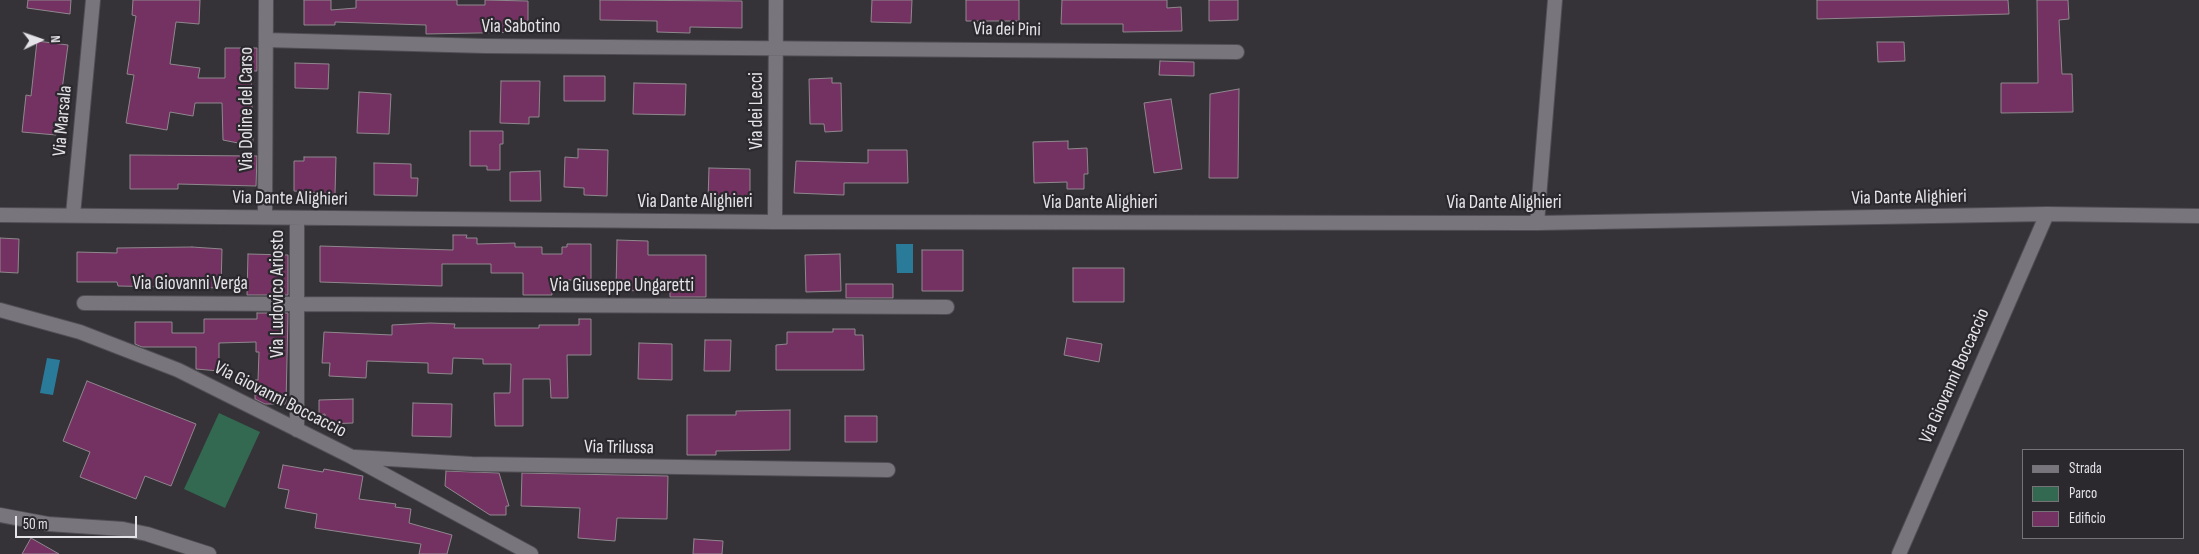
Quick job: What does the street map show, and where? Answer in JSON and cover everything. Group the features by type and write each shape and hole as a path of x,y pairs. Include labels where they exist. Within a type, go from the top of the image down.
{"street":[{"name":"Via Marsala","path":"73,215 93,0"},
{"name":"Via Doline del Carso","path":"265,217 266,0"},
{"name":"Via dei Lecci","path":"775,222 776,0"},
{"path":"1537,223 1555,0"},
{"name":"Via Sabotino","path":"266,40 485,46 776,46"},
{"name":"Via dei Pini","path":"776,46 1237,52"},
{"name":"Via Dante Alighieri","path":"0,215 775,222 1537,223 2047,214 2199,216"},
{"name":"Via Giovanni Boccaccio","path":"1899,554 2047,214"},
{"name":"Via Ludovico Ariosto","path":"297,218 297,430"},
{"name":"Via Giovanni Verga","path":"84,303 297,303"},
{"name":"Via Giuseppe Ungaretti","path":"297,303 947,307"},
{"name":"Via Giovanni Boccaccio","path":"0,310 61,325 145,356 194,378 350,456 531,554"},
{"name":"Via Trilussa","path":"350,456 472,464 888,470"},
{"path":"0,515 48,524 122,529 148,534 209,554"}],"green space":[{"path":"219,413 260,432 225,508 184,489"}],"water":[{"path":"896,244 913,244 913,273 897,273"},
{"path":"47,358 60,360 53,395 40,393"}],"building":[{"path":"28,0 71,0 70,14 27,8"},
{"path":"133,0 200,0 199,24 176,22 170,64 200,68 198,78 225,78 225,48 257,48 257,71 251,71 253,146 223,140 222,103 195,103 193,116 170,112 167,130 126,123 134,75 127,74 136,16 132,15"},
{"path":"304,0 331,0 331,10 356,8 356,0 457,0 457,5 485,5 485,0 528,1 528,32 426,34 426,25 335,22 335,25 304,25"},
{"path":"600,0 742,1 742,28 690,27 690,33 657,32 657,21 600,20"},
{"path":"872,0 912,0 911,23 871,22"},
{"path":"966,0 1019,0 1019,21 966,21"},
{"path":"1062,0 1167,0 1167,8 1181,7 1182,31 1123,32 1123,24 1061,24"},
{"path":"1209,0 1238,0 1238,20 1209,21"},
{"path":"1817,0 2008,0 2009,14 1817,19"},
{"path":"2037,0 2068,0 2069,19 2059,20 2062,74 2072,74 2073,112 2001,113 2001,83 2038,83"},
{"path":"37,41 68,45 56,135 22,132 26,95 31,96"},
{"path":"1877,42 1904,42 1905,61 1878,62"},
{"path":"1160,61 1194,62 1194,76 1159,75"},
{"path":"295,63 329,64 328,89 295,88"},
{"path":"564,76 605,76 605,101 564,101"},
{"path":"832,78 832,83 841,83 842,131 825,132 824,124 810,124 809,79"},
{"path":"501,81 540,81 539,117 529,117 529,124 500,123"},
{"path":"634,83 686,84 685,115 633,114"},
{"path":"1239,89 1238,178 1209,178 1210,94"},
{"path":"359,92 391,94 389,134 357,133"},
{"path":"1171,99 1182,169 1154,173 1144,103"},
{"path":"470,131 503,131 503,144 500,144 500,170 487,170 487,166 470,166"},
{"path":"1068,141 1068,149 1087,148 1088,174 1084,174 1084,189 1067,189 1067,182 1034,183 1033,142"},
{"path":"578,149 608,150 607,196 584,195 584,188 564,187 565,157 578,158"},
{"path":"868,150 907,150 908,183 844,183 844,195 794,193 796,161 868,163"},
{"path":"130,155 257,156 256,186 178,184 178,189 130,189"},
{"path":"304,157 336,157 335,194 294,191 294,161 304,161"},
{"path":"374,163 411,164 411,178 418,178 417,196 374,195"},
{"path":"709,168 750,169 750,202 708,201"},
{"path":"540,171 541,201 510,201 510,172"},
{"path":"453,235 467,235 466,238 477,238 477,244 515,243 515,247 542,247 542,254 562,254 562,247 567,247 567,244 591,244 591,280 551,280 552,295 523,295 523,273 491,273 491,264 442,264 442,286 320,282 320,246 453,250"},
{"path":"0,238 19,239 18,273 0,272"},
{"path":"617,240 648,241 648,255 706,255 706,297 670,297 670,292 616,290"},
{"path":"192,247 222,249 221,288 118,286 117,282 77,282 77,252 117,253 117,248"},
{"path":"922,250 963,250 963,291 922,291"},
{"path":"248,254 288,255 288,295 247,295"},
{"path":"840,254 841,291 806,292 805,255"},
{"path":"1073,268 1124,268 1124,302 1073,302"},
{"path":"846,284 893,284 893,298 846,298"},
{"path":"257,313 288,313 286,404 265,404 255,399 255,380 258,380 259,352 256,352 256,342 219,343 219,371 196,369 196,347 142,347 135,344 135,322 172,322 172,333 204,333 204,319 257,319"},
{"path":"579,319 591,319 591,355 567,355 568,398 551,398 550,379 523,379 523,426 495,426 494,393 510,393 511,364 483,364 483,359 453,358 452,374 428,373 428,363 367,361 366,378 329,376 330,363 322,363 324,332 392,335 392,325 430,323 455,324 454,328 539,328 539,325 579,325"},
{"path":"833,329 855,329 855,335 863,335 864,370 776,370 776,345 787,344 787,332 833,332"},
{"path":"1067,338 1102,344 1099,362 1064,355"},
{"path":"705,340 731,340 730,371 704,371"},
{"path":"639,343 672,344 672,380 638,379"},
{"path":"87,381 196,424 171,486 145,476 136,499 80,477 90,452 63,441"},
{"path":"353,399 353,423 325,424 325,414 319,415 319,400"},
{"path":"413,403 452,404 451,437 412,436"},
{"path":"790,410 790,450 716,451 716,455 687,455 687,415 736,415 736,411"},
{"path":"845,416 877,416 877,442 845,442"},
{"path":"283,465 323,472 324,469 363,476 359,499 396,504 395,507 411,509 409,523 452,535 447,554 419,554 421,544 315,528 317,514 285,508 289,490 278,488"},
{"path":"446,471 499,473 509,506 506,506 506,515 490,515 445,486"},
{"path":"522,473 668,476 667,519 617,518 615,541 578,538 580,508 521,506"},
{"path":"31,538 59,554 22,554"},
{"path":"694,539 723,541 722,554 693,554"}]}
